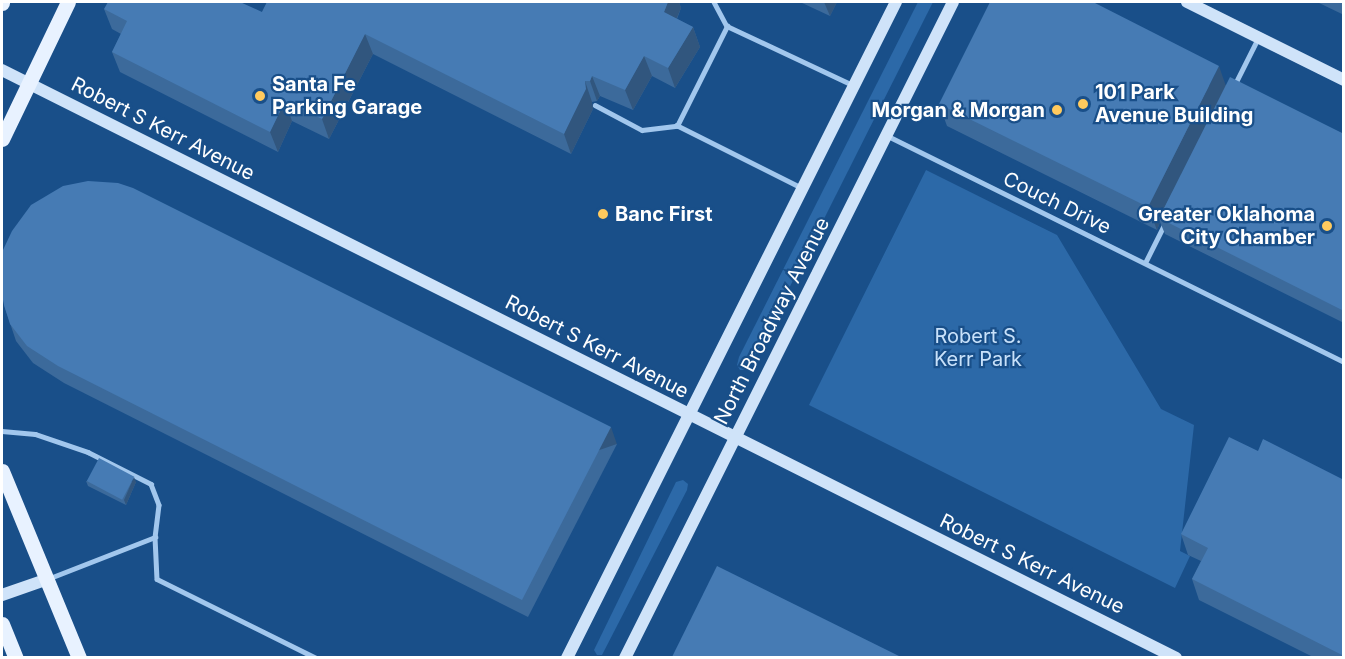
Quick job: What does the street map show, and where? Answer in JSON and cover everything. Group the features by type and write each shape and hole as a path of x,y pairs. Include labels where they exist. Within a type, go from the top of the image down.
{"main road":[{"path":"2,139 68,2"},
{"path":"2,471 45,580 79,657"},
{"path":"2,624 16,657"}],"street":[{"name":"North Broadway Avenue","path":"567,657 896,2"},
{"name":"North Broadway Avenue","path":"625,657 953,2"},
{"path":"1186,2 1344,80"},
{"name":"Robert S Kerr Avenue","path":"2,70 1176,657"},
{"path":"2,595 45,580"}],"lane":[{"path":"714,2 727,26 853,86"},
{"path":"677,126 727,26"},
{"path":"1231,91 1258,38"},
{"path":"595,105 642,130 677,126 801,188"},
{"name":"Couch Drive","path":"886,135 1344,362"},
{"path":"1145,263 1168,217"},
{"path":"2,431 36,434 88,452 151,484 159,506 155,537 157,579 316,657"},
{"path":"45,580 155,537"}],"green space":[{"path":"918,2 933,2 751,364 747,370 740,370 737,365 739,357"},
{"name":"Robert S. Kerr Park","path":"926,170 1057,235 1161,409 1194,425 1180,551 1190,556 1175,588 809,405"},
{"path":"683,480 688,484 687,490 602,655 597,655 594,650 676,482"}],"building":[{"path":"108,2 240,2 262,12 267,2 668,2 664,12 693,27 668,68 644,56 625,90 592,76 590,81 585,81 586,89 564,134 365,34 322,119 285,101 270,132 112,52 127,21 104,9"},
{"name":"101 Park Avenue Building","path":"990,2 1093,2 1219,66 1148,207 939,104"},
{"path":"1230,77 1344,134 1344,311 1159,218"},
{"path":"88,181 118,183 133,188 611,427 522,600 58,366 27,346 10,324 4,305 2,295 3,250 12,231 31,205 63,186"},
{"path":"1229,437 1258,451 1263,439 1344,480 1344,656 1192,579 1208,548 1181,534"},
{"path":"99,458 134,477 122,500 87,481"},
{"path":"717,566 901,657 672,657"}],"place":[{"name":"Santa Fe Parking Garage","path":"260,96"},
{"name":"101 Park Avenue Building","path":"1083,104"},
{"name":"Morgan & Morgan","path":"1057,110"},
{"name":"Banc First","path":"603,214"},
{"name":"Greater Oklahoma City Chamber","path":"1327,226"}]}
